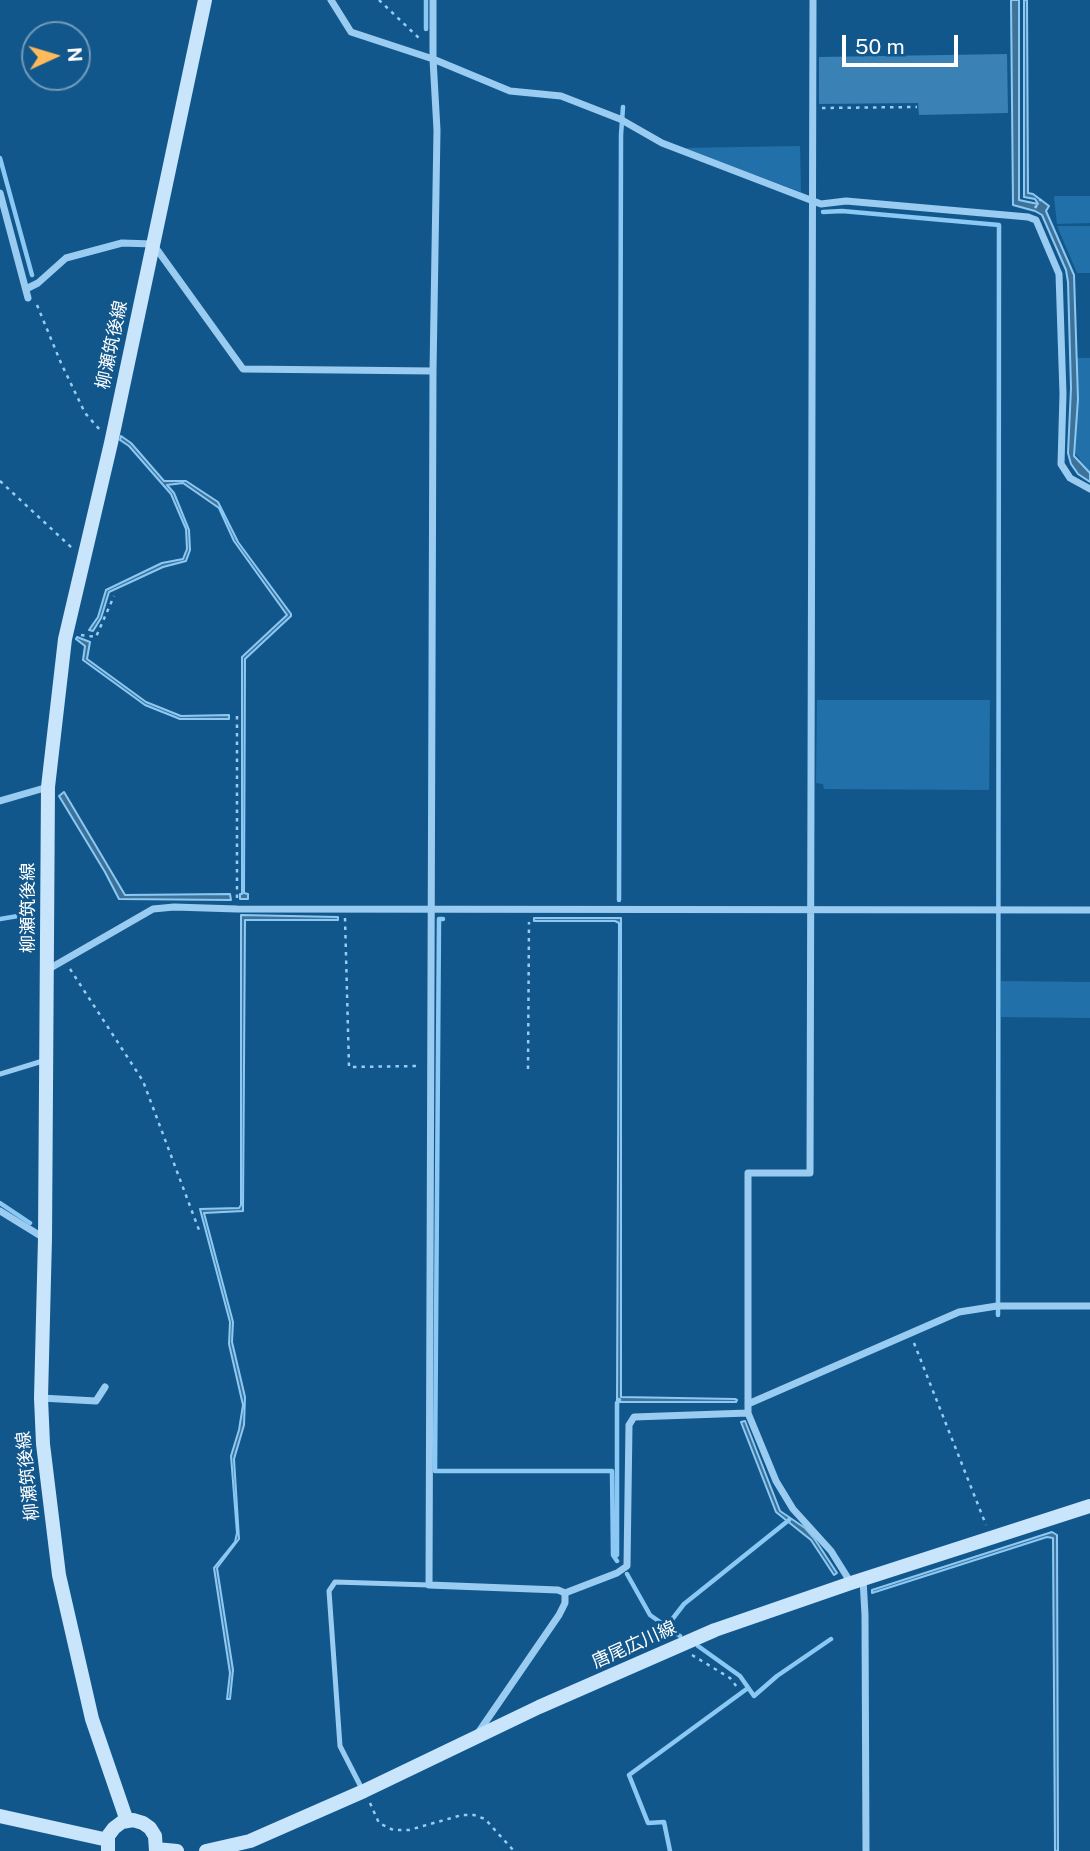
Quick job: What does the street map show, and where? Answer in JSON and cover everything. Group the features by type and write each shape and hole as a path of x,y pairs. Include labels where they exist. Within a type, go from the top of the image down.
{"main road":[{"name":"柳瀬筑後線","path":"127,1821 92,1719 59,1575 45,1476 41,1398 45,1238 48,787 68,630 111,443 205,0"},
{"name":"唐尾広川線","path":"206,1851 250,1840 363,1791 715,1630 1090,1506"},
{"path":"0,1816 108,1846 114,1828 127,1821 143,1823 155,1836 156,1850 177,1851"}],"street":[{"path":"331,0 351,33 433,56 510,91 561,96 620,119 662,143 811,201 821,204 845,201 1028,217 1036,220 1059,274 1063,394 1061,464 1070,478 1090,489"},
{"path":"433,0 433,56 438,130 433,371 429,1585 558,1590 565,1593 617,1573 627,1566 629,1425 634,1416 747,1413"},
{"path":"813,0 810,1173 748,1173 747,1413 776,1481 793,1509 857,1581 865,1615 866,1851"},
{"path":"0,193 29,298"},
{"path":"26,289 38,283 66,258 122,243 153,244 243,369 433,371"},
{"path":"0,801 48,787"},
{"path":"46,970 153,909 173,906 237,909 432,907 1090,910"},
{"path":"0,1211 45,1238"},
{"path":"748,1404 959,1312 997,1306 1090,1307"},
{"path":"41,1398 96,1401 105,1387"},
{"path":"475,1738 559,1615 565,1603 565,1593"}],"lane":[{"path":"0,1074 46,1060"},
{"path":"363,1791 340,1746 329,1591 335,1582 429,1585"}],"path":[{"path":"379,0 433,56"},
{"path":"812,108 917,107"},
{"path":"29,298 36,304 85,413 111,443"},
{"path":"0,481 84,559"},
{"path":"68,630 90,638 96,637 114,596"},
{"path":"237,716 237,909"},
{"path":"344,908 349,1068 432,1066"},
{"path":"527,1069 529,908"},
{"path":"65,960 143,1081 199,1230"},
{"path":"910,1333 991,1538"},
{"path":"677,1647 730,1678 737,1687"},
{"path":"363,1791 379,1823 393,1830 409,1830 462,1815 474,1815 485,1819 514,1851"}],"shaded area":[{"path":"1011,0 1019,0 1019,200 1038,204 1035,199 1024,197 1024,0 1027,0 1028,193 1049,206 1046,211 1074,275 1078,399 1074,456 1090,473 1090,482 1078,474 1068,453 1071,388 1066,270 1042,215 1013,205"},
{"path":"800,146 801,192 683,148"},
{"path":"1054,196 1090,196 1090,223 1057,224"},
{"path":"1057,226 1090,226 1090,273 1077,273"},
{"path":"1077,358 1090,358 1090,473 1075,453"},
{"path":"121,436 131,443 164,481 186,481 218,502 238,542 291,614 245,659 244,893 248,894 248,899 240,899 242,657 287,615 234,541 219,508 183,483 167,485 174,493 189,530 190,550 186,561 163,567 109,592 101,618 93,631 89,630 98,617 106,590 162,563 183,559 187,549 186,529 171,494 129,446 120,440"},
{"path":"77,637 90,642 87,659 146,702 181,716 229,715 229,719 180,719 145,705 83,660 85,646"},
{"path":"817,700 990,700 989,790 824,789 823,784 816,783"},
{"path":"64,792 125,895 230,894 231,900 119,899 59,796"},
{"path":"241,915 338,917 338,920 245,920 243,1211 204,1213 233,1322 232,1342 245,1397 244,1425 234,1459 239,1539 217,1568 233,1670 230,1699 227,1699 230,1673 214,1568 235,1542 237,1533 231,1456 243,1405 229,1344 230,1322 200,1209 239,1208 241,1205"},
{"path":"534,918 621,918 621,1397 735,1399 736,1402 617,1402 619,923 534,921"},
{"path":"1001,981 1090,982 1090,1018 1001,1017"},
{"path":"745,1421 780,1511 805,1528 814,1538 837,1573 834,1575 811,1540 776,1512 741,1422"},
{"path":"1052,1532 1057,1535 1058,1851 1055,1851 1053,1538 1047,1537 872,1593 872,1590"}],"building":[{"path":"1007,54 1008,113 919,115 918,103 819,104 819,57"}],"waterway":[{"path":"426,0 426,29"},
{"path":"619,900 623,107"},
{"path":"0,158 32,275"},
{"path":"823,212 842,211 999,225 998,1315"},
{"path":"0,919 30,914"},
{"path":"443,919 439,919 435,1471 612,1471 613,1555 617,1561"},
{"path":"0,1203 30,1223"},
{"path":"617,1555 619,1400"},
{"path":"667,1626 684,1604 789,1520"},
{"path":"627,1574 650,1615 680,1636"},
{"path":"698,1646 740,1676 754,1696 777,1676 831,1639"},
{"path":"670,1851 664,1822 648,1823 629,1775 748,1688"}]}
